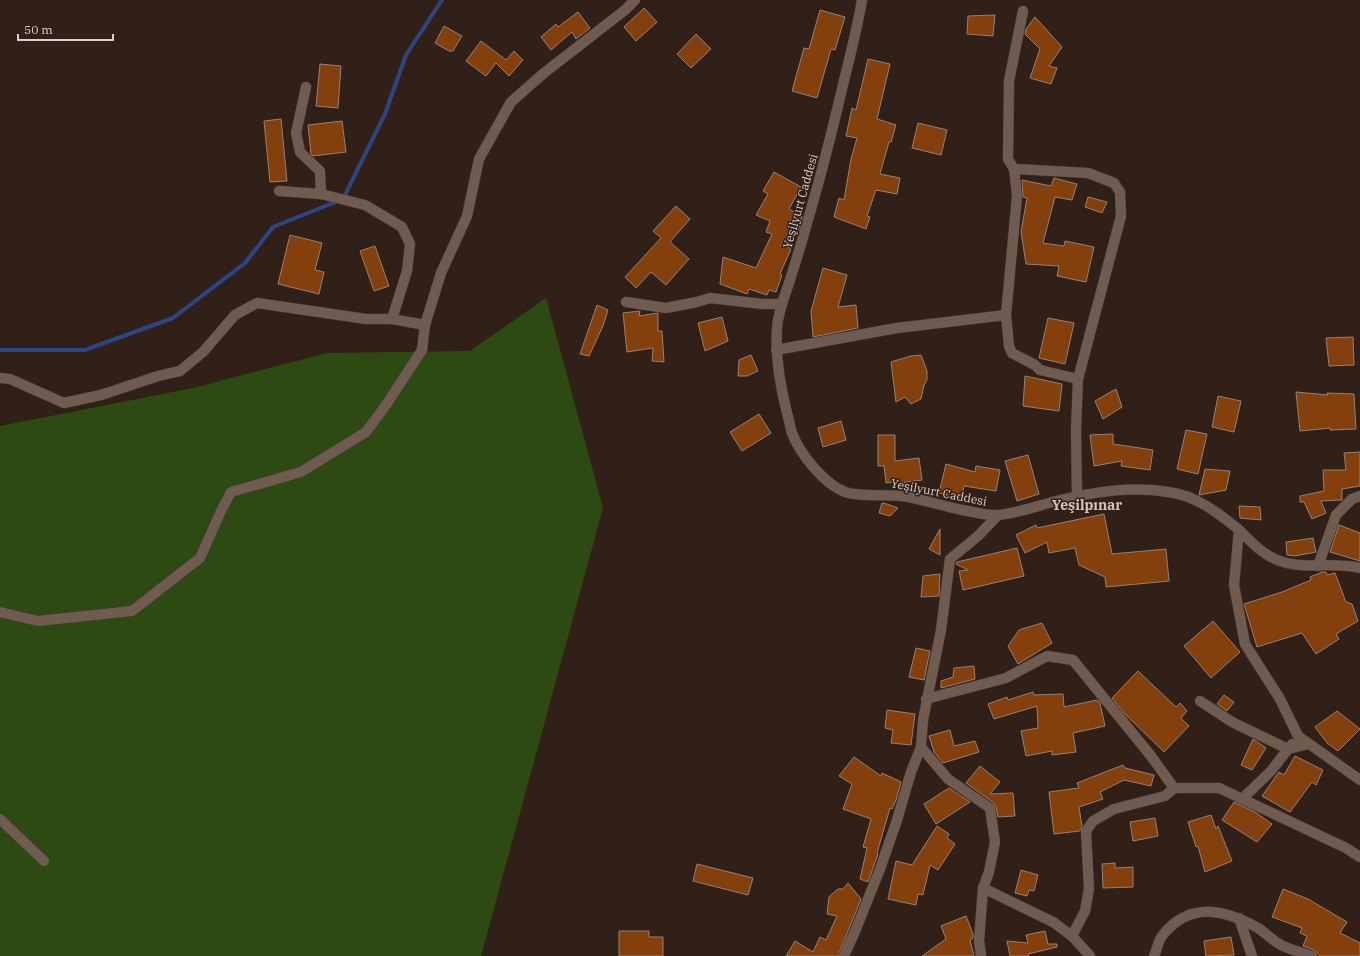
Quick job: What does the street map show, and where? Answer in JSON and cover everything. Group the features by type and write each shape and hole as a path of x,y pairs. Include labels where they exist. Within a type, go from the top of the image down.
{"street":[{"path":"0,612 38,621 132,611 200,558 231,492 300,472 366,432 386,405 422,350 425,325 441,273 467,216 480,159 511,102 544,73 635,0"},
{"name":"Yeşilyurt Caddesi","path":"862,0 828,149 805,231 782,304 778,324 776,350 785,404 793,434 803,454 831,484 845,492 860,495 901,495 982,514 998,515 1017,512 1077,496 1117,490 1144,489 1169,492 1187,496 1202,503 1239,530 1254,546 1271,557 1301,566 1348,565 1360,568"},
{"path":"1023,11 1009,81 1008,159 1014,170 1017,196 1006,314 1009,346 1012,353 1035,365 1040,370 1078,379"},
{"path":"306,87 296,132 300,152 320,171 321,194"},
{"path":"1014,170 1088,173 1114,183 1120,192 1121,216 1078,379 1076,431 1077,496"},
{"path":"279,191 321,194 365,204 402,227 410,244 407,271 392,319"},
{"path":"626,302 666,308 710,298 763,304 782,304"},
{"path":"0,378 10,379 64,403 101,395 158,376 180,371 204,352 235,315 257,304 366,319 392,319 425,325"},
{"path":"776,350 897,328 1006,314"},
{"path":"1318,566 1336,516 1352,499 1360,496"},
{"path":"844,956 880,869 898,820 911,772 921,747 926,699 941,630 950,559 978,536 998,515"},
{"path":"1239,530 1234,585 1245,644 1280,699 1298,736 1360,780"},
{"path":"926,699 1006,678 1047,656 1073,660 1151,756 1174,788"},
{"path":"1200,701 1232,722 1288,749 1309,744"},
{"path":"1242,798 1271,772 1298,736"},
{"path":"921,747 948,779 990,808 995,842 983,888 979,941 981,956"},
{"path":"1072,936 1085,911 1089,889 1086,831 1093,821 1114,809 1165,796 1174,788 1219,788 1346,848 1360,857"},
{"path":"0,819 44,861"},
{"path":"983,888 1053,922 1072,936 1090,956"},
{"path":"1154,956 1161,937 1178,920 1198,912 1217,912 1239,918 1259,929 1283,946 1312,956"},
{"path":"1239,918 1252,956"}],"green space":[{"path":"546,298 603,508 481,956 0,956 0,426 193,388 327,353 470,351"}],"building":[{"path":"644,8 657,22 636,41 624,27"},
{"path":"820,10 845,17 835,50 831,49 817,98 792,91 804,48 809,49"},
{"path":"578,12 590,28 576,39 572,32 551,50 541,37 556,24 558,27"},
{"path":"995,15 993,36 967,34 968,16"},
{"path":"1035,17 1062,47 1049,66 1057,68 1051,84 1030,78 1040,49 1025,34 1026,29"},
{"path":"444,26 462,36 453,51 449,51 435,43"},
{"path":"696,34 711,49 691,68 677,54"},
{"path":"481,41 506,60 514,51 523,60 509,76 496,63 486,76 466,61"},
{"path":"868,59 890,64 877,119 896,125 891,142 889,142 880,174 900,178 897,194 876,190 867,216 870,217 866,229 834,217 839,198 844,200 851,159 857,138 846,136 852,108 856,110"},
{"path":"320,64 341,66 338,108 316,106"},
{"path":"281,119 287,181 270,182 264,121"},
{"path":"342,121 346,152 313,156 311,154 308,125"},
{"path":"918,123 947,130 941,155 912,148"},
{"path":"774,172 801,187 789,209 802,216 799,228 789,248 791,249 780,274 782,275 776,292 769,290 767,295 749,289 747,294 720,284 723,257 756,268 772,234 766,232 770,221 756,215 768,194 763,191"},
{"path":"1054,178 1077,184 1072,200 1055,197 1043,243 1064,246 1065,241 1094,247 1086,282 1057,276 1059,266 1026,264 1021,232 1027,198 1023,197 1022,180 1051,186"},
{"path":"1088,197 1107,202 1102,213 1085,207"},
{"path":"676,206 690,219 670,242 689,259 666,285 651,272 636,288 625,277 661,238 653,231"},
{"path":"290,235 322,243 315,270 324,272 319,294 278,284"},
{"path":"375,246 389,286 374,291 360,251"},
{"path":"823,268 847,275 838,307 856,305 858,328 813,337 811,311"},
{"path":"597,305 608,310 603,326 589,356 580,354"},
{"path":"640,311 639,316 658,313 658,331 662,331 664,362 652,361 653,348 627,352 623,313"},
{"path":"722,317 728,341 705,351 698,323"},
{"path":"1048,318 1074,323 1065,364 1039,358"},
{"path":"1353,337 1354,365 1329,366 1326,338"},
{"path":"751,355 758,371 747,376 738,376 739,360"},
{"path":"921,355 927,371 927,380 924,385 921,399 911,404 905,397 896,402 891,362 911,356"},
{"path":"1025,376 1062,384 1059,411 1023,406"},
{"path":"1116,389 1122,407 1103,419 1095,401"},
{"path":"1296,392 1328,395 1327,393 1354,394 1356,429 1330,430 1330,428 1300,431"},
{"path":"1218,396 1241,401 1234,432 1212,427"},
{"path":"759,414 771,433 742,451 730,432"},
{"path":"841,421 846,440 823,447 818,428"},
{"path":"1186,430 1207,434 1198,474 1177,469"},
{"path":"1113,434 1113,444 1153,450 1150,470 1121,466 1122,461 1094,466 1090,435"},
{"path":"878,435 895,435 895,461 919,458 922,480 886,483 884,466 878,466"},
{"path":"1360,452 1360,486 1342,489 1342,500 1321,501 1326,513 1312,519 1304,502 1300,502 1300,496 1324,491 1323,470 1346,470 1344,453"},
{"path":"1028,455 1039,494 1017,501 1005,461"},
{"path":"946,464 975,472 976,466 1000,470 996,491 964,486 961,499 939,493"},
{"path":"1205,469 1230,471 1226,490 1199,495"},
{"path":"882,503 898,508 890,516 879,513"},
{"path":"1239,506 1260,507 1261,520 1240,518"},
{"path":"1104,514 1112,554 1166,549 1169,581 1106,587 1105,577 1079,565 1075,548 1049,553 1047,542 1025,553 1016,535 1036,525 1037,528"},
{"path":"1339,525 1360,533 1360,561 1330,552"},
{"path":"940,529 940,555 929,549"},
{"path":"1313,538 1316,552 1295,556 1287,555 1286,542"},
{"path":"1017,548 1024,576 963,590 959,571 968,570 956,564 957,562"},
{"path":"1321,572 1326,572 1327,575 1335,573 1346,602 1352,604 1358,621 1336,634 1339,639 1316,654 1302,633 1257,647 1244,604 1282,592 1311,580 1310,577"},
{"path":"940,574 939,596 921,597 923,576"},
{"path":"1213,621 1240,652 1211,678 1184,646"},
{"path":"1042,623 1052,643 1018,664 1008,646 1019,630"},
{"path":"916,648 930,651 924,680 909,677"},
{"path":"974,666 975,679 941,688 941,681 953,677 954,668"},
{"path":"1138,671 1176,707 1180,703 1187,711 1181,718 1189,726 1164,752 1124,713 1112,698"},
{"path":"1033,692 1034,695 1063,694 1064,707 1097,700 1100,703 1105,726 1073,733 1076,752 1052,755 1052,751 1026,756 1021,731 1038,728 1037,706 994,719 988,704 1007,697 1008,700"},
{"path":"1224,695 1234,702 1227,711 1217,704"},
{"path":"887,710 915,714 911,745 891,743 893,730 885,728"},
{"path":"1337,711 1360,729 1338,751 1327,743 1315,727"},
{"path":"950,730 954,746 975,741 979,752 943,763 934,752 929,736"},
{"path":"1253,739 1266,748 1252,770 1241,765"},
{"path":"1295,756 1323,770 1316,785 1312,782 1290,812 1262,796 1279,772 1284,775"},
{"path":"854,757 881,776 882,773 901,782 896,800 892,809 890,808 877,853 878,854 868,882 860,879 867,848 863,847 871,819 843,809 852,784 839,776"},
{"path":"1123,765 1125,768 1154,775 1151,786 1124,780 1100,792 1103,799 1079,807 1082,826 1080,831 1054,834 1049,792 1079,788 1077,783"},
{"path":"980,766 1000,782 990,794 1013,793 1015,816 998,817 994,803 966,783"},
{"path":"949,788 970,802 936,824 924,804"},
{"path":"1234,802 1255,812 1272,824 1257,842 1222,820"},
{"path":"1211,815 1216,829 1218,826 1232,861 1205,872 1198,846 1196,847 1188,822"},
{"path":"1155,818 1158,836 1133,841 1130,822"},
{"path":"937,826 949,834 947,838 955,844 938,870 930,865 923,895 918,894 916,905 888,899 896,861 912,865"},
{"path":"1115,863 1115,868 1133,867 1133,887 1103,888 1102,864"},
{"path":"697,864 753,878 748,895 693,881"},
{"path":"1021,870 1038,875 1034,891 1029,890 1027,896 1015,893"},
{"path":"848,883 861,899 838,956 786,956 795,941 813,952 820,937 826,940 837,916 827,914 829,897 838,889 843,889"},
{"path":"1283,889 1308,899 1347,922 1340,933 1360,943 1360,956 1320,956 1314,950 1303,946 1307,936 1300,933 1302,928 1272,917"},
{"path":"966,916 973,934 973,938 970,940 974,956 922,956 946,939 941,926"},
{"path":"619,931 649,931 649,937 663,937 663,956 619,956"},
{"path":"1045,931 1048,944 1057,944 1057,947 1028,954 1029,956 1010,956 1007,941 1028,943 1026,935"},
{"path":"1231,937 1234,955 1206,956 1204,941"}],"waterway":[{"path":"0,350 85,350 173,318 245,263 273,227 343,199 385,114 406,55 442,0"}],"district":[{"name":"Yeşilpınar","path":"1087,505"}]}
